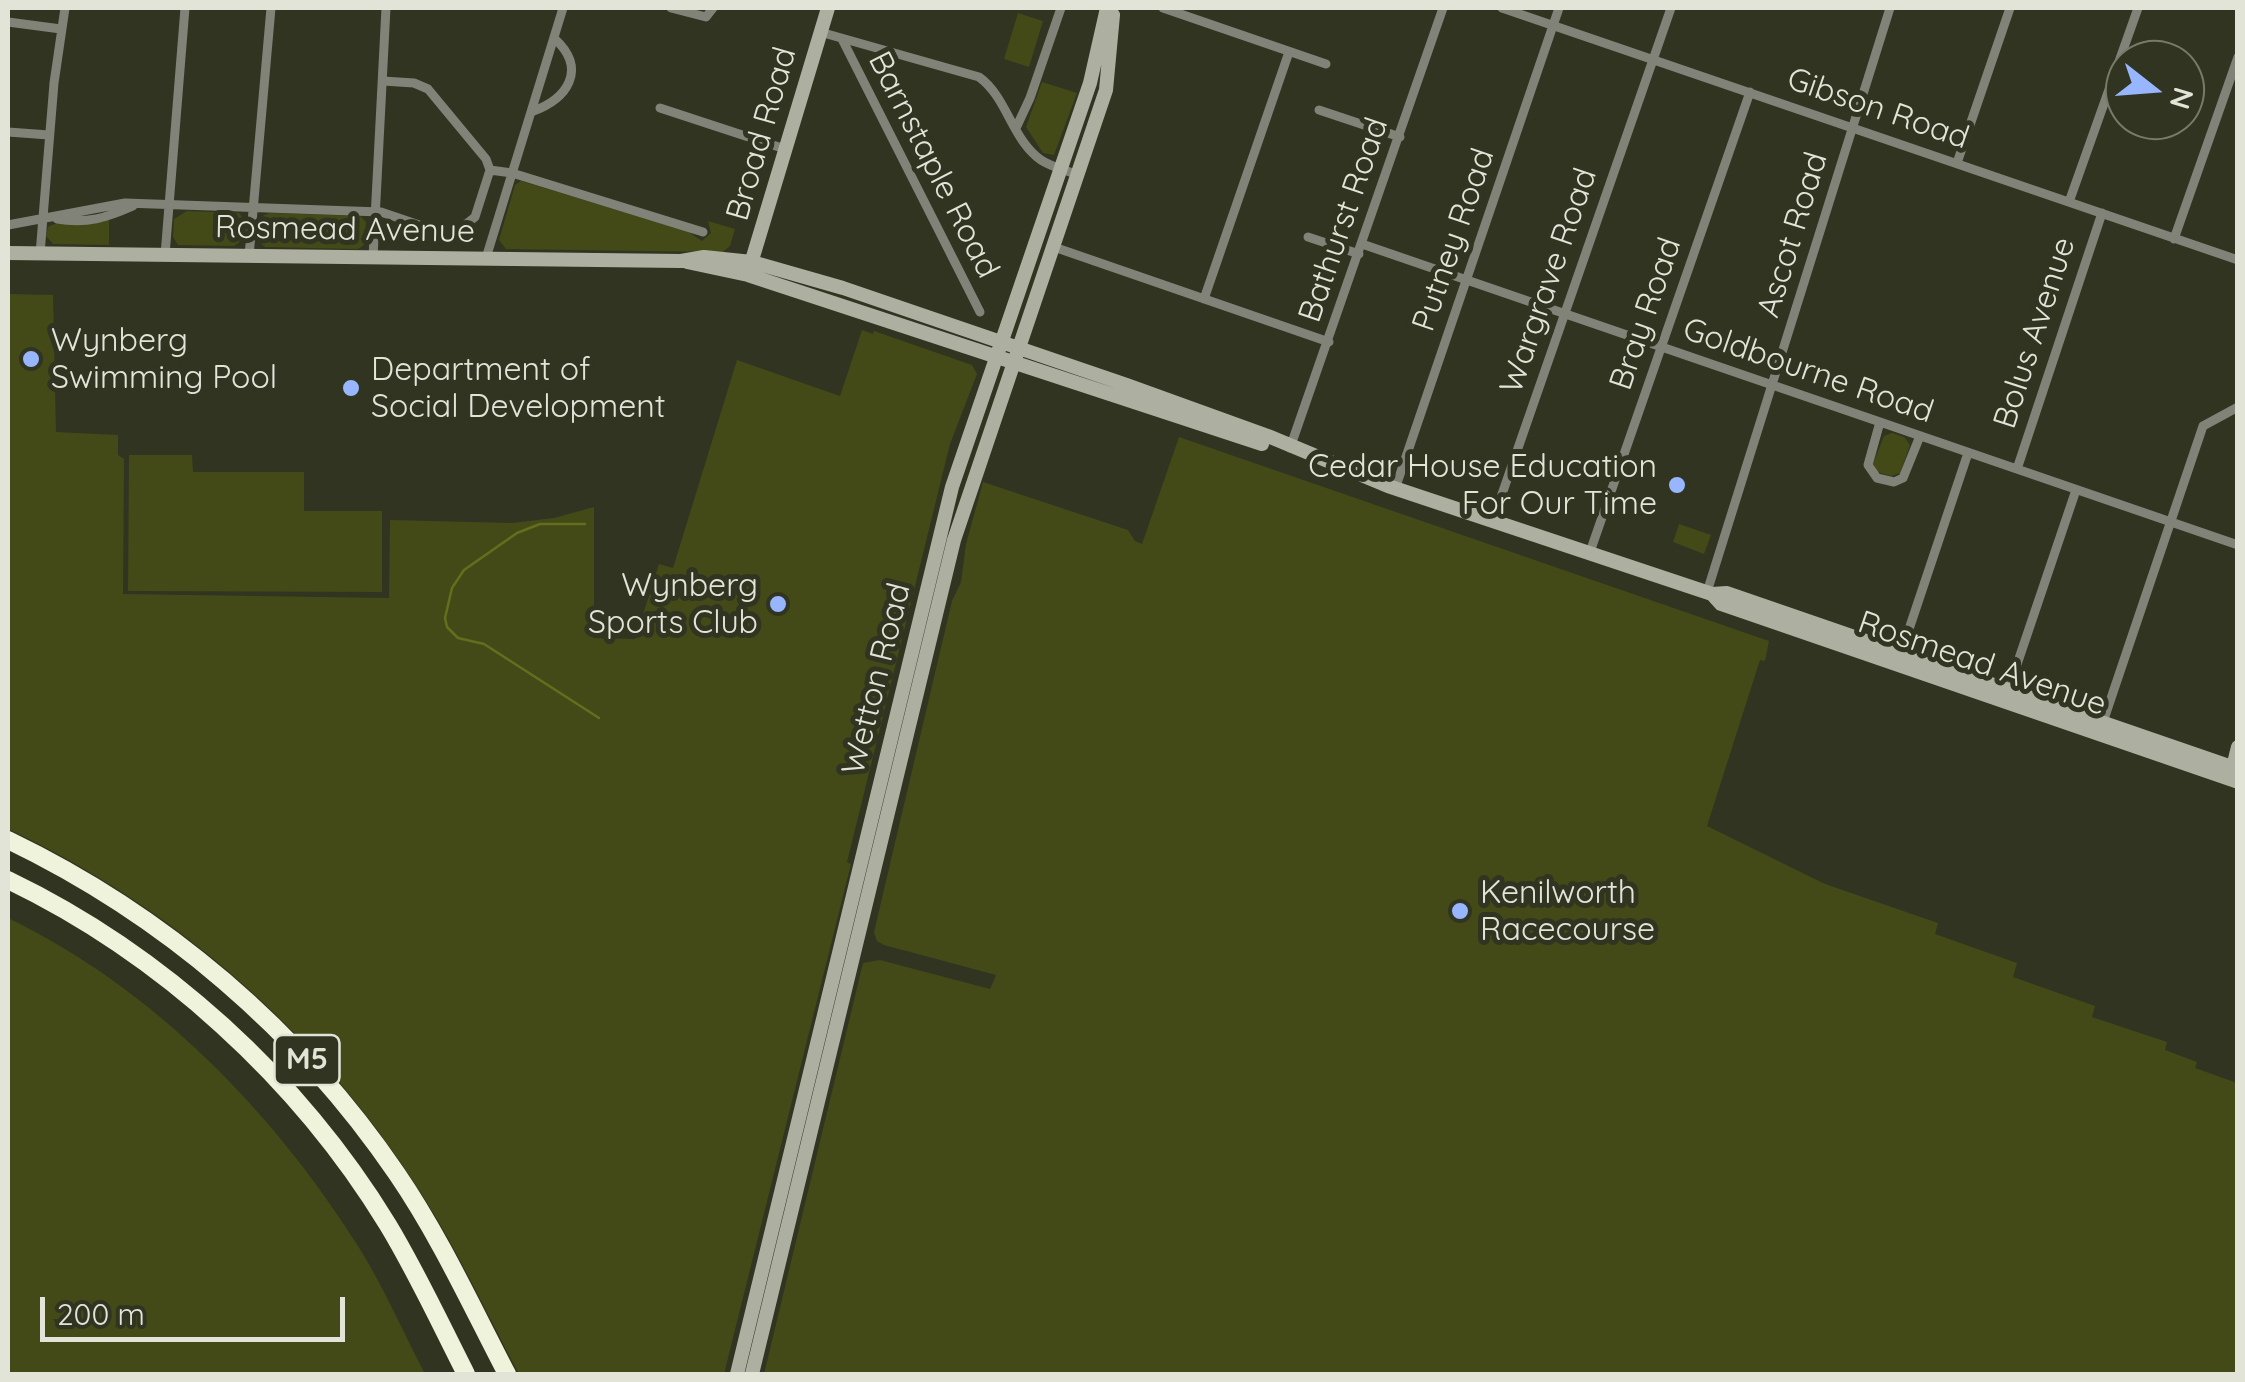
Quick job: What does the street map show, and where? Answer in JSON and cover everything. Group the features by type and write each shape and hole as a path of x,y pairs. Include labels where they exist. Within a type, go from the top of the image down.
{"highway":[{"name":"M5","path":"8,840 80,878 149,922 219,976 307,1061 371,1138 420,1211 507,1374"},
{"name":"M5","path":"8,880 92,928 165,979 279,1083 343,1159 390,1228 466,1374"}],"main road":[{"name":"Broad Road","path":"750,268 828,8"},
{"name":"Wetton Road","path":"737,1374 952,486 1090,83 1110,8"},
{"name":"Wetton Road","path":"752,1374 954,540 1106,90 1110,8"},
{"name":"Rosmead Avenue","path":"8,253 681,260 704,257 750,268 1268,436 1396,488 1709,593 1727,592 2238,782"},
{"name":"Rosmead Avenue","path":"2006,695 2103,722 2237,770"},
{"path":"2237,770 2238,747"}],"street":[{"path":"40,254 64,8"},
{"path":"166,256 185,8"},
{"path":"249,256 271,8"},
{"path":"373,257 386,8"},
{"path":"486,258 563,8"},
{"path":"672,8 706,16 713,8"},
{"path":"1016,128 1061,8"},
{"path":"1163,8 1326,64"},
{"name":"Bathurst Road","path":"1288,447 1329,342 1444,8"},
{"name":"Gibson Road","path":"1502,8 2238,260"},
{"name":"Putney Road","path":"1396,488 1559,8"},
{"name":"Wargrave Road","path":"1493,520 1671,8"},
{"name":"Ascot Road","path":"1709,593 1890,8"},
{"path":"1957,163 2010,8"},
{"path":"2069,202 2138,8"},
{"path":"8,22 61,29"},
{"path":"820,32 979,77 996,92 1034,154 1078,174"},
{"path":"531,112 554,102 564,92 571,63 554,38"},
{"name":"Barnstaple Road","path":"842,39 980,312"},
{"path":"1204,299 1289,52"},
{"path":"2174,239 2238,57"},
{"path":"383,81 414,83 428,89 486,159 490,170 703,232"},
{"name":"Bray Road","path":"1590,552 1750,92"},
{"path":"660,108 785,149"},
{"path":"1319,110 1400,137"},
{"path":"8,132 49,135"},
{"name":"Rosmead Avenue","path":"8,225 46,219 89,222 136,204 388,212 428,228 464,228 475,218 490,170"},
{"name":"Bolus Avenue","path":"2016,469 2102,214"},
{"name":"Goldbourne Road","path":"1308,236 1467,280 2238,545"},
{"path":"1051,246 1329,342"},
{"path":"2103,722 2202,426 2238,407"},
{"path":"1880,422 1868,465 1877,478 1894,482 1902,478 1920,436"},
{"path":"1900,658 1968,453"},
{"path":"2006,695 2076,490"}],"green space":[{"path":"1018,13 1043,21 1029,67 1004,59"},
{"path":"1042,82 1077,93 1054,155 1043,153 1026,127"},
{"path":"521,181 687,231 702,241 711,233 708,221 735,229 730,246 723,252 506,249 499,240 515,185"},
{"path":"187,211 239,213 246,222 245,238 234,246 178,245 173,237 174,219"},
{"path":"270,213 360,216 366,222 364,245 358,249 265,247 255,238 256,229 259,219"},
{"path":"109,220 109,245 53,244 46,236 48,227 54,224"},
{"path":"8,294 53,295 56,432 118,435 118,455 124,459 123,594 389,598 390,520 512,523 554,518 594,507 594,638 635,639 659,564 673,568 737,360 840,396 862,330 972,365 977,374 950,444 724,1374 519,1374 421,1193 381,1135 291,1029 186,937 70,861 8,829"},
{"path":"1892,433 1904,437 1910,445 1900,473 1891,476 1877,472 1873,464 1884,436"},
{"name":"Kenilworth Racecourse","path":"1179,437 1769,641 1707,826 1825,884 1938,923 1935,934 2017,963 2013,977 2095,1006 2092,1017 2167,1042 2165,1050 2197,1062 2195,1068 2237,1083 2237,1374 764,1374 863,963 880,960 990,989 996,975 884,945 877,941 874,932 983,482 1128,530 1142,544"},
{"path":"129,455 192,455 193,472 304,472 304,511 382,511 382,592 128,591"},
{"path":"1679,524 1711,535 1704,554 1673,542"},
{"path":"8,918 112,980 160,1017 248,1101 325,1196 358,1246 425,1374 8,1374"}],"waterway":[{"path":"585,524 540,524 517,533 464,570 452,588 445,618 447,627 458,638 484,644 599,718"}],"place":[{"name":"Wynberg Swimming Pool","path":"31,359"},
{"name":"Department of Social Development","path":"351,388"},
{"name":"Cedar House Education For Our Time","path":"1677,485"},
{"name":"Wynberg Sports Club","path":"778,604"},
{"name":"Kenilworth Racecourse","path":"1460,911"}]}
